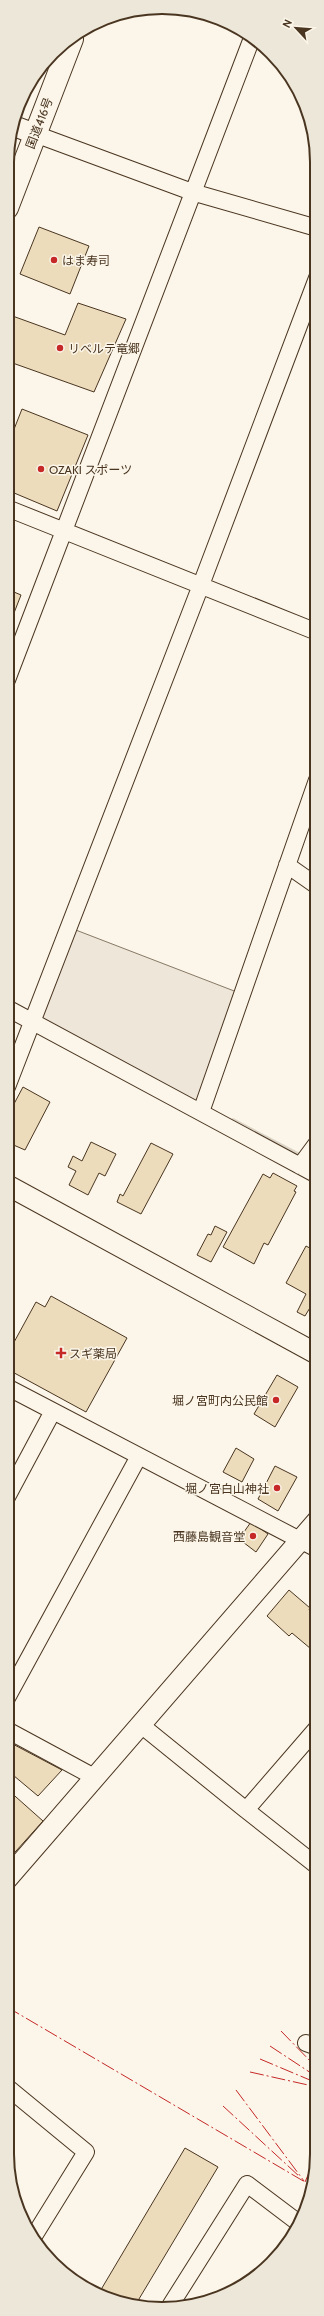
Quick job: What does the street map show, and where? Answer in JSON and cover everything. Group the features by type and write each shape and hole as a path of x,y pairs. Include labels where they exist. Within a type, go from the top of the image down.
{"highway":[{"name":"国道416号","path":"14,190 69,47"}],"street":[{"path":"14,662 250,43"},
{"path":"18,128 192,192 310,226"},
{"path":"14,1069 201,585 310,297"},
{"path":"14,511 310,629"},
{"path":"201,1112 310,800"},
{"path":"287,865 310,881"},
{"path":"14,1012 310,1171"},
{"path":"300,1166 310,1152"},
{"path":"14,1189 310,1350"},
{"path":"14,1391 308,1545 141,1725 14,1871"},
{"path":"14,1483 53,1411"},
{"path":"14,1685 139,1456"},
{"path":"141,1725 310,1860"},
{"path":"14,1734 96,1778"},
{"path":"246,1810 310,1736"},
{"path":"14,2093 86,2152 36,2232"},
{"path":"173,2302 247,2184 295,2220"}],"shaded area":[{"path":"68,927 242,994 201,1112 32,1022"}],"building":[{"name":"はま寿司","path":"39,227 89,246 70,294 20,274"},
{"name":"リベルテ竜郷","path":"78,303 126,319 94,392 14,363 14,317 65,335"},
{"name":"OZAKI スポーツ","path":"22,409 88,435 57,511 14,493 14,429"},
{"path":"14,592 21,595 14,613"},
{"path":"23,1087 50,1102 25,1150 14,1145 14,1104"},
{"path":"91,1142 116,1154 105,1176 99,1173 88,1195 69,1185 76,1171 68,1167 73,1156 82,1161"},
{"path":"151,1143 173,1154 141,1214 117,1202 120,1194 123,1196"},
{"path":"273,1173 297,1186 294,1191 296,1192 268,1245 264,1243 254,1264 223,1247 263,1174 270,1178"},
{"path":"215,1226 227,1232 211,1262 197,1255 208,1234 211,1235"},
{"path":"306,1246 310,1248 310,1308 305,1316 297,1312 306,1294 286,1283"},
{"path":"51,1296 127,1338 86,1412 14,1373 14,1342 36,1302 45,1307"},
{"name":"堀ノ宮町内公民館","path":"277,1375 298,1387 275,1427 254,1414"},
{"path":"236,1448 254,1459 242,1482 223,1472"},
{"name":"堀ノ宮白山神社","path":"275,1466 297,1477 278,1511 258,1499"},
{"name":"西藤島観音堂","path":"251,1522 268,1534 256,1552 239,1539"},
{"path":"289,1590 310,1608 310,1648 292,1633 289,1636 267,1616"},
{"path":"14,1745 62,1770 38,1796 14,1776"},
{"path":"14,1795 43,1821 14,1853"},
{"path":"185,2148 218,2167 138,2300 101,2289"}],"waterway":[{"path":"233,1121 310,1161"}],"power":[{"path":"14,2011 305,2182"},
{"path":"281,2031 310,2061"},
{"path":"270,2046 310,2072"},
{"path":"260,2059 310,2080"},
{"path":"250,2072 310,2085"},
{"path":"236,2090 304,2181"},
{"path":"223,2106 300,2177"},
{"path":"305,2182 309,2173"}],"place":[{"name":"はま寿司","path":"54,260"},
{"name":"リベルテ竜郷","path":"60,348"},
{"name":"OZAKI スポーツ","path":"41,469"},
{"name":"スギ薬局","path":"61,1353"},
{"name":"堀ノ宮町内公民館","path":"276,1400"},
{"name":"堀ノ宮白山神社","path":"277,1488"},
{"name":"西藤島観音堂","path":"253,1536"}]}
